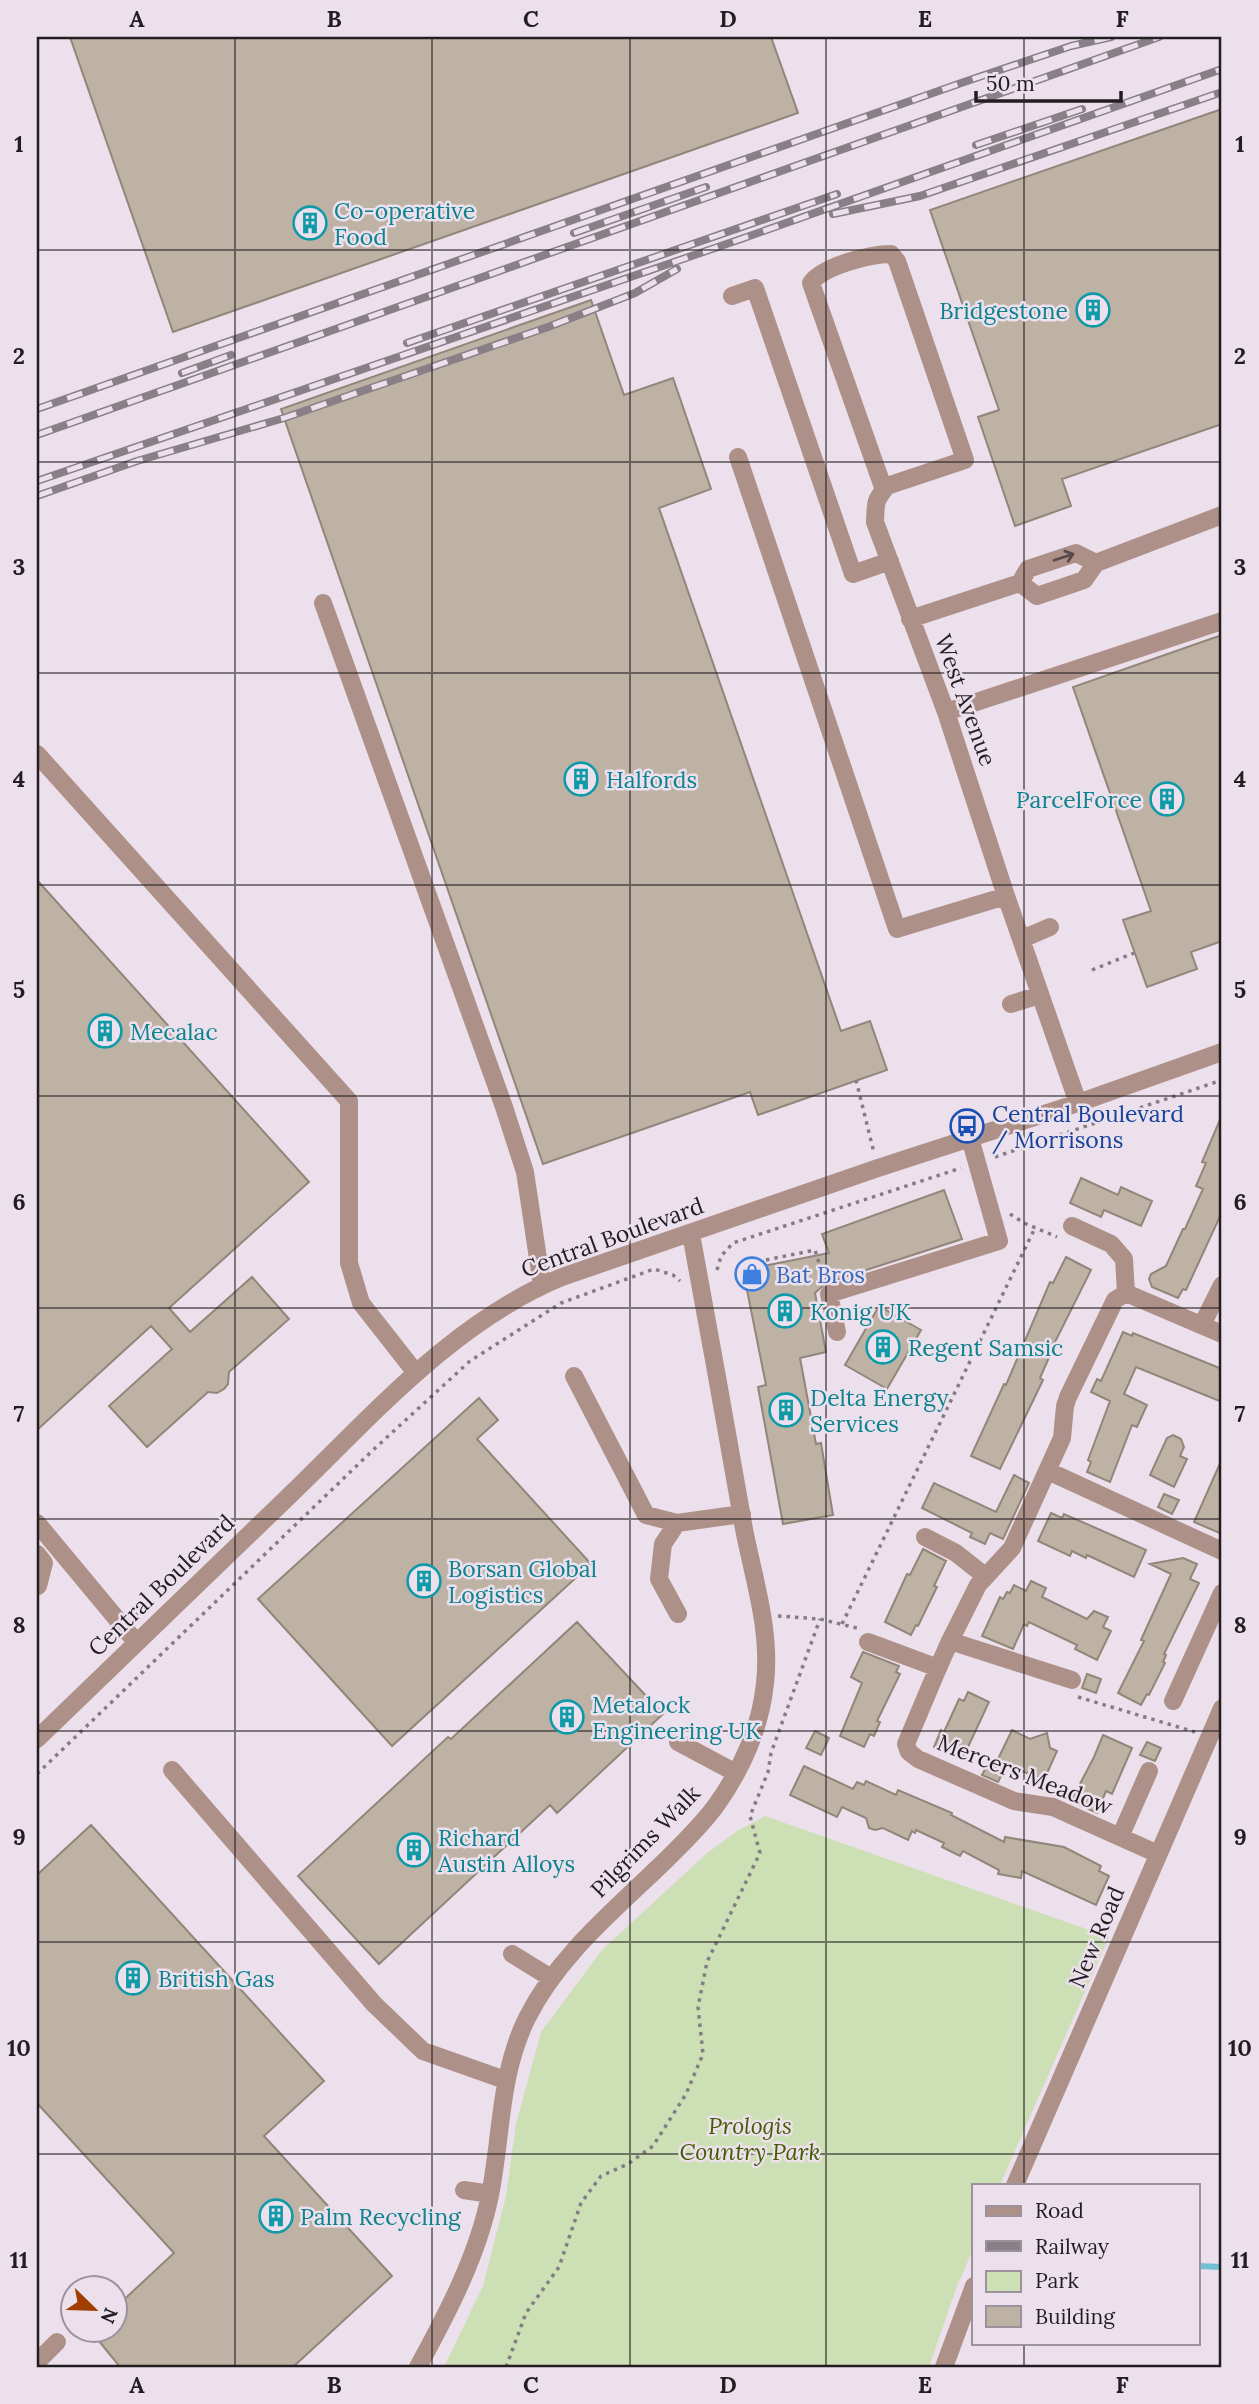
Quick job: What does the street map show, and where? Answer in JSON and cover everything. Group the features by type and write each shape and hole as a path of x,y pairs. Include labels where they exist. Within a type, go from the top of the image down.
{"street":[{"path":"873,254 891,254 897,261 965,460 887,486 884,490 811,283 817,275 873,254"},
{"path":"732,296 755,288 853,574 890,561"},
{"path":"738,457 897,929 1006,896"},
{"name":"West Avenue","path":"884,490 876,499 875,522 946,712 1078,1103"},
{"path":"1020,583 1037,596 1084,580 1096,563 1222,515"},
{"path":"911,619 1020,583 1028,569 1076,553 1096,563"},
{"path":"323,603 526,1172 542,1285"},
{"path":"946,712 1222,621"},
{"path":"37,754 349,1101 349,1262 361,1303 416,1373"},
{"path":"1022,939 1050,928"},
{"path":"1011,1004 1040,995"},
{"name":"Central Boulevard","path":"39,1733 416,1373 489,1315 542,1285 1222,1052"},
{"path":"837,1332 829,1294 999,1241 970,1138"},
{"name":"Pilgrims Walk","path":"418,2367 439,2329 480,2234 490,2194 505,2080 527,2019 551,1978 599,1923 691,1835 717,1805 745,1757 755,1728 765,1684 765,1630 691,1234"},
{"path":"1070,1234 1111,1244 1124,1259 1126,1293 1222,1334"},
{"path":"1202,1325 1222,1285"},
{"name":"Mercers Meadow","path":"1126,1293 1115,1300 1068,1397 1062,1438 1012,1548 985,1576 950,1641 906,1744 909,1752 918,1759 1014,1801 1054,1807 1158,1854"},
{"path":"574,1376 646,1515 677,1523 742,1514"},
{"path":"1048,1471 1222,1551"},
{"path":"37,1523 136,1642"},
{"path":"677,1523 663,1544 659,1579 678,1614"},
{"path":"925,1537 956,1553 985,1576"},
{"path":"37,1554 44,1563 38,1586"},
{"path":"1173,1701 1222,1593"},
{"path":"950,1641 1072,1680"},
{"path":"868,1642 938,1668"},
{"name":"New Road","path":"1015,2184 1222,1708"},
{"path":"678,1742 736,1773"},
{"path":"172,1770 374,2004 423,2051 505,2080"},
{"path":"1120,1837 1149,1772"},
{"path":"512,1954 551,1978"},
{"path":"464,2190 490,2194"},
{"path":"944,2367 972,2291"},
{"path":"37,2362 57,2342"}],"path":[{"path":"1092,970 1134,953"},
{"path":"856,1080 878,1168"},
{"path":"717,1278 721,1255 733,1243 1222,1080"},
{"path":"1007,1212 1035,1228 1070,1234"},
{"path":"842,1624 1035,1228"},
{"path":"747,1269 746,1264 816,1250 829,1294"},
{"path":"37,1774 372,1451 470,1361 561,1303 636,1275 654,1269 673,1275 684,1285"},
{"path":"506,2367 526,2313 559,2267 581,2203 601,2176 628,2164 653,2146 686,2094 703,2054 698,2007 708,1962 760,1853 750,1816 768,1772 771,1753 820,1619"}],"green space":[{"name":"Prologis Country Park","path":"765,1816 1109,1937 1000,2184 972,2184 972,2252 929,2367 444,2367 483,2286 506,2196 516,2124 541,2032 602,1950 706,1854 737,1831"}],"building":[{"name":"Co-operative Food","path":"70,37 771,37 798,113 173,332"},
{"name":"Bridgestone","path":"1222,109 1222,424 1062,479 1071,506 1015,526 978,417 999,410 930,210"},
{"name":"Halfords","path":"591,300 624,395 673,378 711,489 659,508 841,1031 870,1021 887,1070 758,1115 750,1092 543,1164 281,409"},
{"name":"ParcelForce","path":"1222,635 1222,941 1191,952 1197,969 1147,987 1123,920 1151,911 1073,687"},
{"name":"Mecalac","path":"37,880 309,1182 169,1308 190,1332 252,1277 289,1319 229,1372 228,1384 224,1389 217,1393 208,1392 147,1447 109,1406 172,1349 151,1326 37,1430"},
{"path":"1222,1115 1222,1212 1186,1290 1183,1289 1178,1298 1152,1287 1149,1279 1151,1274 1166,1266 1203,1189 1196,1186 1206,1163 1202,1162"},
{"path":"1081,1178 1118,1195 1121,1187 1152,1201 1141,1226 1104,1210 1101,1217 1070,1203"},
{"path":"944,1190 962,1239 826,1283 815,1293 826,1352 800,1358 816,1444 821,1443 833,1515 783,1524 758,1387 766,1385 743,1270 829,1253 822,1234"},
{"path":"1066,1257 1091,1270 1050,1352 1040,1378 1043,1380 1000,1469 971,1456 1004,1384 1006,1385 1050,1282 1053,1283"},
{"name":"Regent Samsic","path":"879,1306 921,1330 887,1389 845,1365"},
{"path":"1123,1332 1132,1336 1133,1333 1222,1369 1222,1402 1136,1367 1124,1394 1147,1405 1137,1427 1132,1425 1110,1482 1087,1472 1091,1462 1088,1460 1110,1401 1091,1392 1097,1379 1101,1381"},
{"name":"Borsan Global Logistics","path":"479,1398 498,1420 477,1439 591,1564 392,1746 258,1599"},
{"path":"1173,1435 1181,1439 1184,1447 1180,1456 1187,1459 1174,1487 1150,1475 1167,1438"},
{"path":"1222,1459 1222,1534 1194,1522"},
{"path":"1014,1475 1029,1483 1003,1539 990,1533 985,1544 970,1537 972,1533 922,1508 934,1483 996,1512"},
{"path":"1164,1494 1179,1500 1172,1514 1158,1507"},
{"path":"1051,1513 1062,1518 1064,1514 1146,1550 1134,1577 1087,1555 1086,1558 1072,1551 1070,1556 1038,1541"},
{"path":"923,1549 946,1561 934,1586 937,1587 911,1635 885,1622 907,1574 910,1575"},
{"path":"1183,1558 1197,1564 1190,1579 1199,1583 1164,1654 1165,1663 1141,1705 1118,1693 1144,1641 1141,1640 1171,1574 1150,1564"},
{"path":"1031,1581 1046,1588 1042,1597 1087,1619 1094,1611 1108,1617 1103,1627 1111,1631 1097,1660 1075,1649 1077,1645 1029,1622 1027,1626 1024,1624 1013,1649 982,1636 1000,1597 1003,1599 1007,1592 1010,1593 1014,1585 1026,1591"},
{"path":"577,1622 663,1714 557,1813 550,1805 379,1964 298,1876"},
{"path":"863,1652 899,1666 896,1672 900,1674 877,1721 880,1722 874,1736 870,1734 864,1747 840,1736 862,1683 851,1677"},
{"path":"1087,1674 1101,1679 1096,1693 1082,1688"},
{"path":"968,1692 989,1702 962,1760 934,1747 959,1699 964,1701"},
{"path":"1012,1730 1030,1739 1047,1733 1050,1748 1057,1751 1044,1780 997,1761"},
{"path":"815,1731 829,1738 821,1755 806,1748"},
{"path":"1103,1735 1132,1748 1112,1794 1106,1791 1097,1813 1071,1801"},
{"path":"1147,1742 1161,1748 1155,1761 1140,1755"},
{"path":"990,1760 1005,1768 998,1782 982,1775"},
{"path":"804,1766 853,1789 857,1782 864,1785 866,1781 896,1795 898,1790 952,1813 951,1815 1004,1842 1005,1837 1064,1847 1101,1866 1099,1871 1109,1876 1096,1905 1022,1871 1021,1878 998,1874 999,1870 963,1851 960,1856 942,1847 944,1843 916,1830 915,1833 912,1831 908,1840 883,1828 869,1828 866,1818 842,1807 837,1817 790,1795"},
{"name":"British Gas","path":"91,1825 324,2081 264,2136 392,2276 293,2367 120,2367 101,2344 130,2344 130,2294 174,2253 37,2103 37,1875"}],"waterway":[{"path":"1200,2266 1222,2267"}],"railway":[{"path":"37,409 964,82 1071,46 1111,37"},
{"path":"37,435 1159,37"},
{"path":"37,481 741,239 1222,69"},
{"path":"833,214 920,196 1222,92"},
{"path":"976,145 1082,109"},
{"path":"574,233 706,187"},
{"path":"407,343 837,194"},
{"path":"37,496 137,461 284,418 548,327 635,293 677,269"},
{"path":"182,373 231,355"}],"place":[{"name":"Co-operative Food","path":"310,223"},
{"name":"Bridgestone","path":"1093,310"},
{"name":"Halfords","path":"581,779"},
{"name":"ParcelForce","path":"1167,799"},
{"name":"Mecalac","path":"105,1031"},
{"name":"Central Boulevard / Morrisons","path":"967,1126"},
{"name":"Bat Bros","path":"752,1274"},
{"name":"Konig UK","path":"785,1311"},
{"name":"Regent Samsic","path":"883,1347"},
{"name":"Delta Energy Services","path":"786,1410"},
{"name":"Borsan Global Logistics","path":"424,1581"},
{"name":"Metalock Engineering UK","path":"567,1717"},
{"name":"Richard Austin Alloys","path":"414,1850"},
{"name":"British Gas","path":"133,1978"},
{"name":"Palm Recycling","path":"276,2216"}]}
